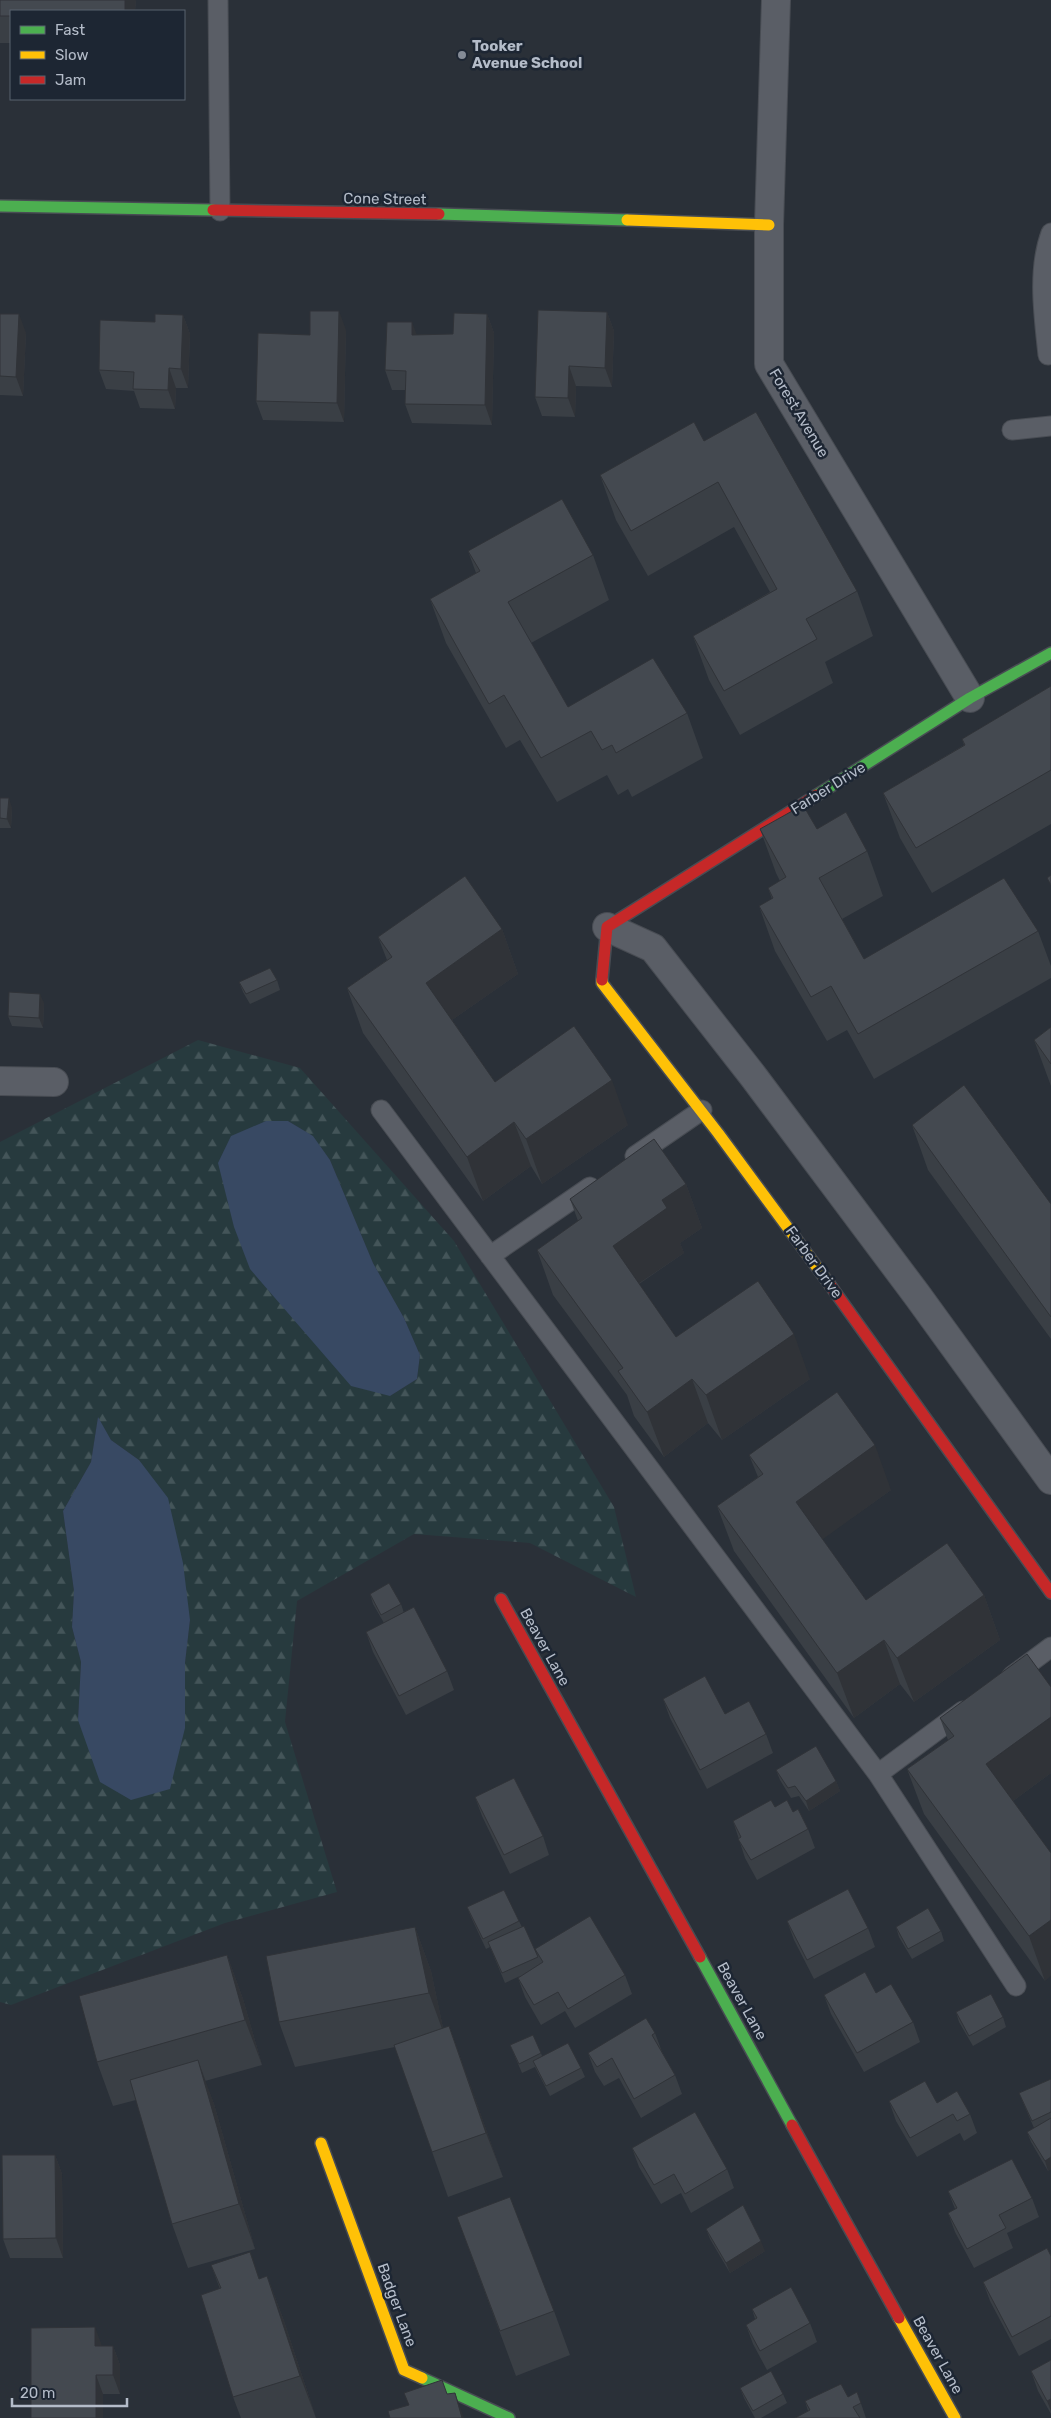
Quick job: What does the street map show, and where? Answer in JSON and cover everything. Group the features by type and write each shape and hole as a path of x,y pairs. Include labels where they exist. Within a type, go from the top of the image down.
{"street":[{"name":"Forest Avenue","path":"776,0 770,225 769,364 970,698"},
{"name":"Cone Street","path":"0,206 770,225"},
{"name":"Farber Drive","path":"1051,653 970,698 607,927 602,983 702,1110 864,1330 1051,1593"},
{"path":"607,927 653,948 753,1076 917,1295 1051,1480"},
{"path":"0,1081 54,1082"},
{"name":"Beaver Lane","path":"501,1599 956,2418"},
{"name":"Badger Lane","path":"321,2143 404,2370 509,2418"}],"lane":[{"path":"218,0 220,211"},
{"path":"1048,355 1042,297 1047,243 1051,233"},
{"path":"1012,430 1051,426"},
{"path":"381,1110 878,1774 1016,1986"},
{"path":"619,1167 702,1110"},
{"path":"490,1256 603,1178"},
{"path":"994,1689 1051,1647"},
{"path":"878,1774 978,1700"}],"green space":[{"path":"198,1040 300,1068 454,1241 614,1507 636,1597 530,1543 414,1534 297,1601 285,1722 337,1892 225,1923 11,2005 0,2002 0,1142","holes":["288,1121 312,1136 330,1160 373,1263 404,1318 420,1355 417,1379 390,1396","98,1418 111,1440 139,1460 190,1620 185,1663 78,1720 81,1662 72,1627 74,1591 63,1511 91,1462"]}],"water":[{"path":"266,1121 288,1121 313,1136 330,1160 373,1263 404,1318 420,1355 417,1379 390,1396 351,1386 250,1269 234,1227 218,1163 231,1136"},
{"path":"98,1417 111,1440 139,1460 168,1498 183,1563 190,1620 185,1663 185,1728 170,1789 131,1800 100,1782 78,1720 81,1662 72,1627 74,1591 63,1511 91,1462"}],"building":[{"path":"0,0 125,0 125,10 10,10 10,16 0,16"},
{"path":"538,310 607,312 605,368 569,366 568,398 535,397"},
{"path":"310,311 339,311 337,403 256,401 258,333 310,335"},
{"path":"454,313 487,314 485,405 405,404 406,371 385,370 387,322 412,322 412,335 453,334"},
{"path":"0,314 19,314 16,377 0,376"},
{"path":"155,314 183,315 181,369 169,368 168,390 133,389 134,372 99,370 100,320 155,322"},
{"path":"756,412 857,591 806,619 817,639 724,691 693,636 777,589 718,482 631,531 600,475 694,422 704,441"},
{"path":"562,499 593,555 508,602 568,707 653,658 687,713 616,753 612,745 602,750 591,731 541,758 504,695 489,704 430,599 480,571 468,551"},
{"path":"1051,686 1051,770 916,848 883,793 965,745 962,739"},
{"path":"0,798 9,798 7,819 0,818"},
{"path":"803,805 817,829 846,812 867,851 819,878 864,959 1004,878 1038,931 858,1034 831,986 811,997 759,906 773,898 768,888 786,877 760,829"},
{"path":"1051,875 1051,885 1047,878"},
{"path":"465,876 502,929 426,983 495,1082 574,1026 612,1080 526,1139 514,1122 467,1157 347,988 392,957 378,937"},
{"path":"270,968 277,980 246,994 239,982"},
{"path":"9,992 40,994 39,1018 8,1016"},
{"path":"1051,1027 1051,1064 1034,1040"},
{"path":"964,1085 1051,1204 1051,1317 912,1125"},
{"path":"654,1139 686,1184 662,1200 667,1208 613,1246 676,1337 758,1281 794,1334 706,1395 692,1379 647,1412 618,1371 623,1368 537,1250 582,1218 570,1199"},
{"path":"837,1392 875,1445 796,1502 866,1600 947,1543 984,1595 897,1658 884,1640 837,1673 717,1506 763,1474 749,1455"},
{"path":"389,1583 401,1604 381,1615 370,1594"},
{"path":"414,1607 447,1671 399,1696 366,1632"},
{"path":"1027,1654 1051,1687 1051,1717 986,1764 1051,1853 1051,1920 1029,1936 907,1769 954,1736 940,1718"},
{"path":"705,1676 725,1714 749,1701 766,1734 700,1770 663,1699"},
{"path":"816,1746 836,1781 806,1801 795,1786 788,1788 776,1770"},
{"path":"514,1778 543,1836 504,1855 475,1797"},
{"path":"771,1800 775,1807 787,1800 793,1812 798,1809 808,1829 751,1860 738,1839 741,1837 733,1821"},
{"path":"848,1889 868,1928 807,1960 787,1921"},
{"path":"504,1890 519,1921 483,1939 467,1907"},
{"path":"928,1908 941,1931 908,1949 896,1927"},
{"path":"590,1916 625,1975 568,2009 558,1992 534,2005 518,1978 543,1962 535,1949"},
{"path":"524,1926 538,1957 502,1973 488,1942"},
{"path":"415,1927 429,1993 279,2022 266,1956"},
{"path":"227,1955 245,2020 97,2062 79,1996"},
{"path":"865,1972 876,1993 891,1984 913,2022 857,2053 824,1995"},
{"path":"991,1994 1003,2017 969,2036 956,2012"},
{"path":"646,2018 655,2033 652,2035 675,2075 634,2099 612,2058 597,2067 588,2053"},
{"path":"449,2026 486,2133 432,2152 394,2045"},
{"path":"533,2035 541,2053 519,2064 510,2045"},
{"path":"568,2043 581,2068 546,2086 533,2061"},
{"path":"198,2060 239,2204 172,2224 130,2080"},
{"path":"1051,2079 1051,2112 1032,2121 1019,2093"},
{"path":"925,2081 937,2103 957,2091 970,2114 957,2121 953,2114 910,2138 889,2101"},
{"path":"695,2112 727,2169 685,2194 674,2174 654,2185 632,2148"},
{"path":"1051,2118 1051,2157 1045,2161 1027,2132"},
{"path":"2,2155 55,2155 56,2238 3,2239"},
{"path":"1012,2159 1032,2198 999,2215 1006,2228 967,2249 948,2213 957,2208 948,2191"},
{"path":"510,2197 554,2311 500,2331 457,2217"},
{"path":"743,2205 761,2241 726,2263 706,2229"},
{"path":"1047,2248 1051,2256 1051,2316 1012,2337 983,2282"},
{"path":"250,2252 259,2279 267,2276 300,2376 233,2397 201,2295 221,2288 211,2265"},
{"path":"791,2287 810,2323 760,2351 746,2325 757,2318 752,2309"},
{"path":"95,2327 95,2346 113,2346 113,2375 96,2375 96,2418 31,2418 31,2328"},
{"path":"1051,2360 1051,2399 1047,2401 1031,2371"},
{"path":"771,2371 783,2394 753,2411 740,2388"},
{"path":"442,2380 447,2394 455,2393 462,2418 390,2418 388,2411 409,2405 404,2393"},
{"path":"841,2384 848,2397 857,2392 861,2403 853,2407 860,2418 795,2418 810,2410 805,2401"}],"traffic: fast":[{"path":"0,206 213,210"},
{"path":"439,214 627,220"},
{"path":"817,795 970,698 1051,653"},
{"path":"700,1957 792,2125"},
{"path":"422,2378 509,2418"}],"traffic: slow":[{"path":"627,220 769,225"},
{"path":"602,980 602,983 718,1133 830,1285"},
{"path":"321,2143 404,2370 422,2378"},
{"path":"899,2318 955,2418"}],"traffic: jam":[{"path":"213,210 439,214"},
{"path":"602,980 607,927 817,795"},
{"path":"830,1285 1051,1593"},
{"path":"501,1599 700,1957"},
{"path":"792,2125 899,2318"}],"place":[{"name":"Tooker Avenue School","path":"462,55"}]}
